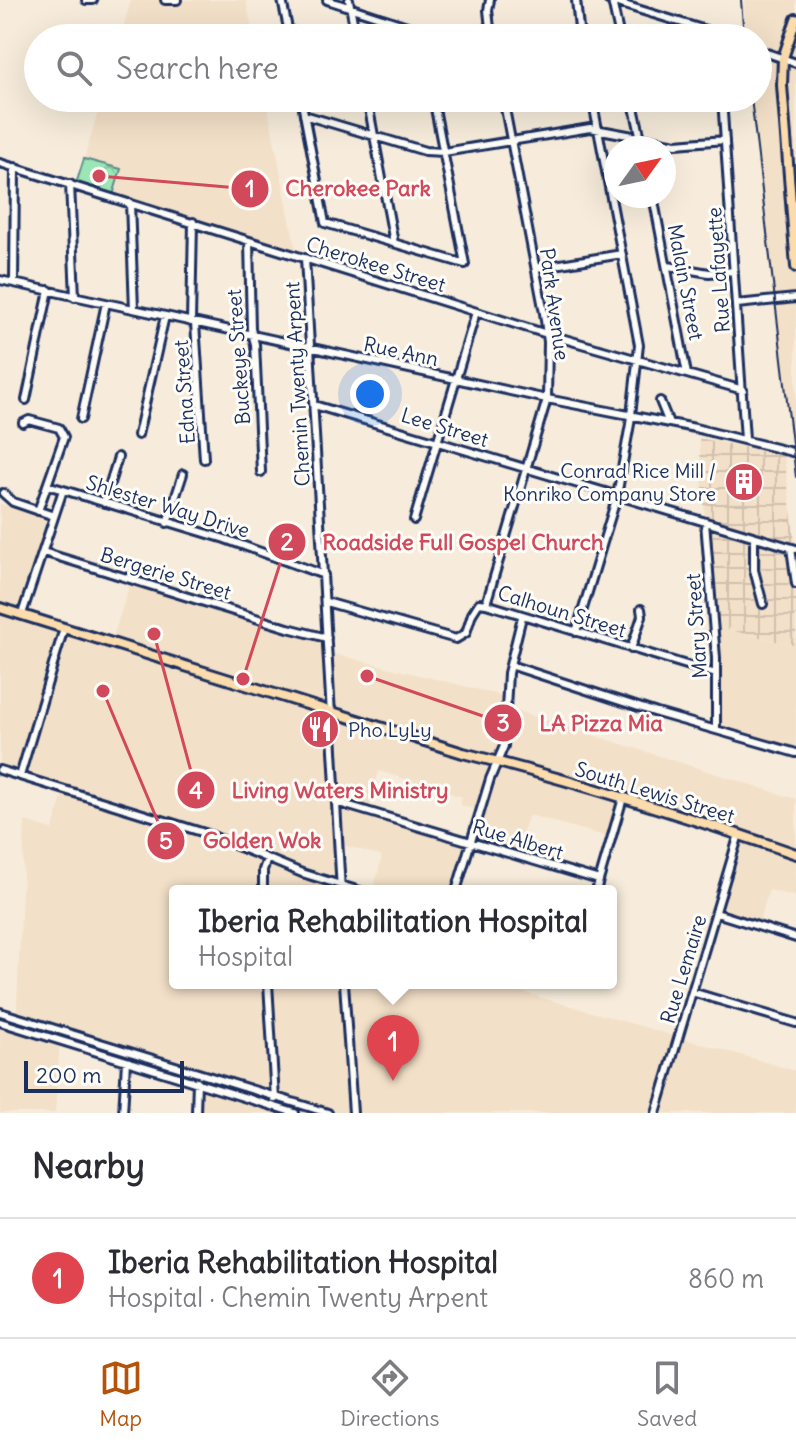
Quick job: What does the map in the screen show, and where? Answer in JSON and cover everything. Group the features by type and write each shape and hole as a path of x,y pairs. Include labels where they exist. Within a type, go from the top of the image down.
{"main road":[{"path":"796,19 783,58 782,85 796,267"},
{"name":"South Lewis Street","path":"0,608 332,712 623,798 796,854"}],"street":[{"path":"165,0 177,0"},
{"path":"282,0 287,24"},
{"path":"327,0 349,3 407,24"},
{"path":"490,0 490,24"},
{"path":"576,0 579,24"},
{"path":"610,1 680,24"},
{"path":"610,1 616,24"},
{"path":"349,3 353,24"},
{"path":"772,54 796,63"},
{"path":"303,112 325,223 465,264 436,112"},
{"path":"370,112 394,243"},
{"name":"Park Avenue","path":"486,604 547,399 549,383 547,334 506,112"},
{"path":"576,632 617,496 639,345 595,112"},
{"path":"635,112 641,136"},
{"name":"Rue Lafayette","path":"723,112 745,439"},
{"path":"304,115 425,151 444,152 598,129 636,136"},
{"path":"676,144 725,140"},
{"name":"Cherokee Street","path":"0,163 547,334 743,390"},
{"path":"14,283 15,167"},
{"path":"70,184 75,297"},
{"path":"130,203 134,309"},
{"name":"Malain Street","path":"656,208 687,374"},
{"name":"Edna Street","path":"193,222 193,322 204,459"},
{"name":"Buckeye Street","path":"249,241 261,472"},
{"path":"536,268 622,254"},
{"name":"Chemin Twenty Arpent","path":"305,258 341,885"},
{"path":"668,266 709,273 734,271"},
{"name":"Rue Ann","path":"0,280 745,439 796,453"},
{"path":"26,400 49,290"},
{"path":"737,304 796,298"},
{"path":"81,419 106,303"},
{"path":"414,520 476,312"},
{"path":"138,435 165,316"},
{"path":"660,401 670,424"},
{"name":"Lee Street","path":"314,405 794,549"},
{"path":"23,423 29,420 59,428 64,437 38,511"},
{"path":"104,503 118,457"},
{"path":"167,523 183,474"},
{"name":"Shlester Way Drive","path":"47,485 225,539 324,575"},
{"path":"22,614 63,490"},
{"path":"3,493 13,502 54,516"},
{"name":"Mary Street","path":"705,522 716,674 716,728"},
{"path":"754,538 754,570 763,604"},
{"path":"794,549 796,584"},
{"name":"Bergerie Street","path":"43,552 327,638"},
{"name":"Calhoun Street","path":"326,602 456,639 466,633 479,603 486,604 716,674"},
{"path":"631,649 642,616 641,609"},
{"path":"458,885 504,746 510,665 522,617"},
{"path":"20,776 64,628"},
{"path":"510,665 657,713 796,753"},
{"path":"0,770 208,834 333,885"},
{"path":"598,885 623,798"},
{"name":"Rue Albert","path":"336,802 599,880"},
{"name":"Rue Lemaire","path":"656,1113 739,834"},
{"path":"263,885 267,859"},
{"path":"716,913 796,938"},
{"path":"268,989 275,1107"},
{"path":"344,989 353,1113"},
{"path":"692,992 796,1023"},
{"path":"0,1012 328,1113"},
{"path":"0,1022 295,1113"},
{"path":"54,1039 58,1030"},
{"path":"123,1113 127,1051"},
{"path":"196,1113 197,1073"}],"shaded area":[{"path":"131,0 246,0 251,24 124,24"},
{"path":"744,0 796,0 796,453 793,452 753,112 772,112 772,24 745,24"},
{"path":"98,112 269,112 296,250 113,195 121,169 84,159"},
{"path":"699,438 784,455 796,550 796,646 713,626"},
{"path":"0,504 48,518 18,613 113,637 130,583 325,640 326,652 504,696 504,707 796,799 796,897 769,890 758,925 716,913 739,835 623,798 612,838 529,815 516,851 478,839 485,812 460,805 462,797 379,771 370,806 470,837 457,885 375,885 382,856 339,844 340,885 169,885 169,989 512,989 796,1071 796,1113 308,1113 60,1040 55,1113 0,1113 0,1023 16,1027 25,821 53,829 64,790 0,770"},
{"path":"713,626 796,646 796,748 720,726"},
{"path":"197,1082 297,1113 195,1113"}],"green space":[{"path":"84,159 121,169 113,195 76,184"}],"railway":[{"path":"741,0 743,24"},
{"path":"753,112 796,477"}],"place":[{"name":"Cherokee Park","path":"99,176"},
{"name":"Conrad Rice Mill / Konriko Company Store","path":"744,482"},
{"name":"Living Waters Ministry","path":"154,634"},
{"name":"LA Pizza Mia","path":"367,676"},
{"name":"Roadside Full Gospel Church","path":"243,679"},
{"name":"Golden Wok","path":"103,691"},
{"name":"Pho LyLy","path":"320,729"},
{"name":"Iberia Rehabilitation Hospital","path":"393,1081"}]}
